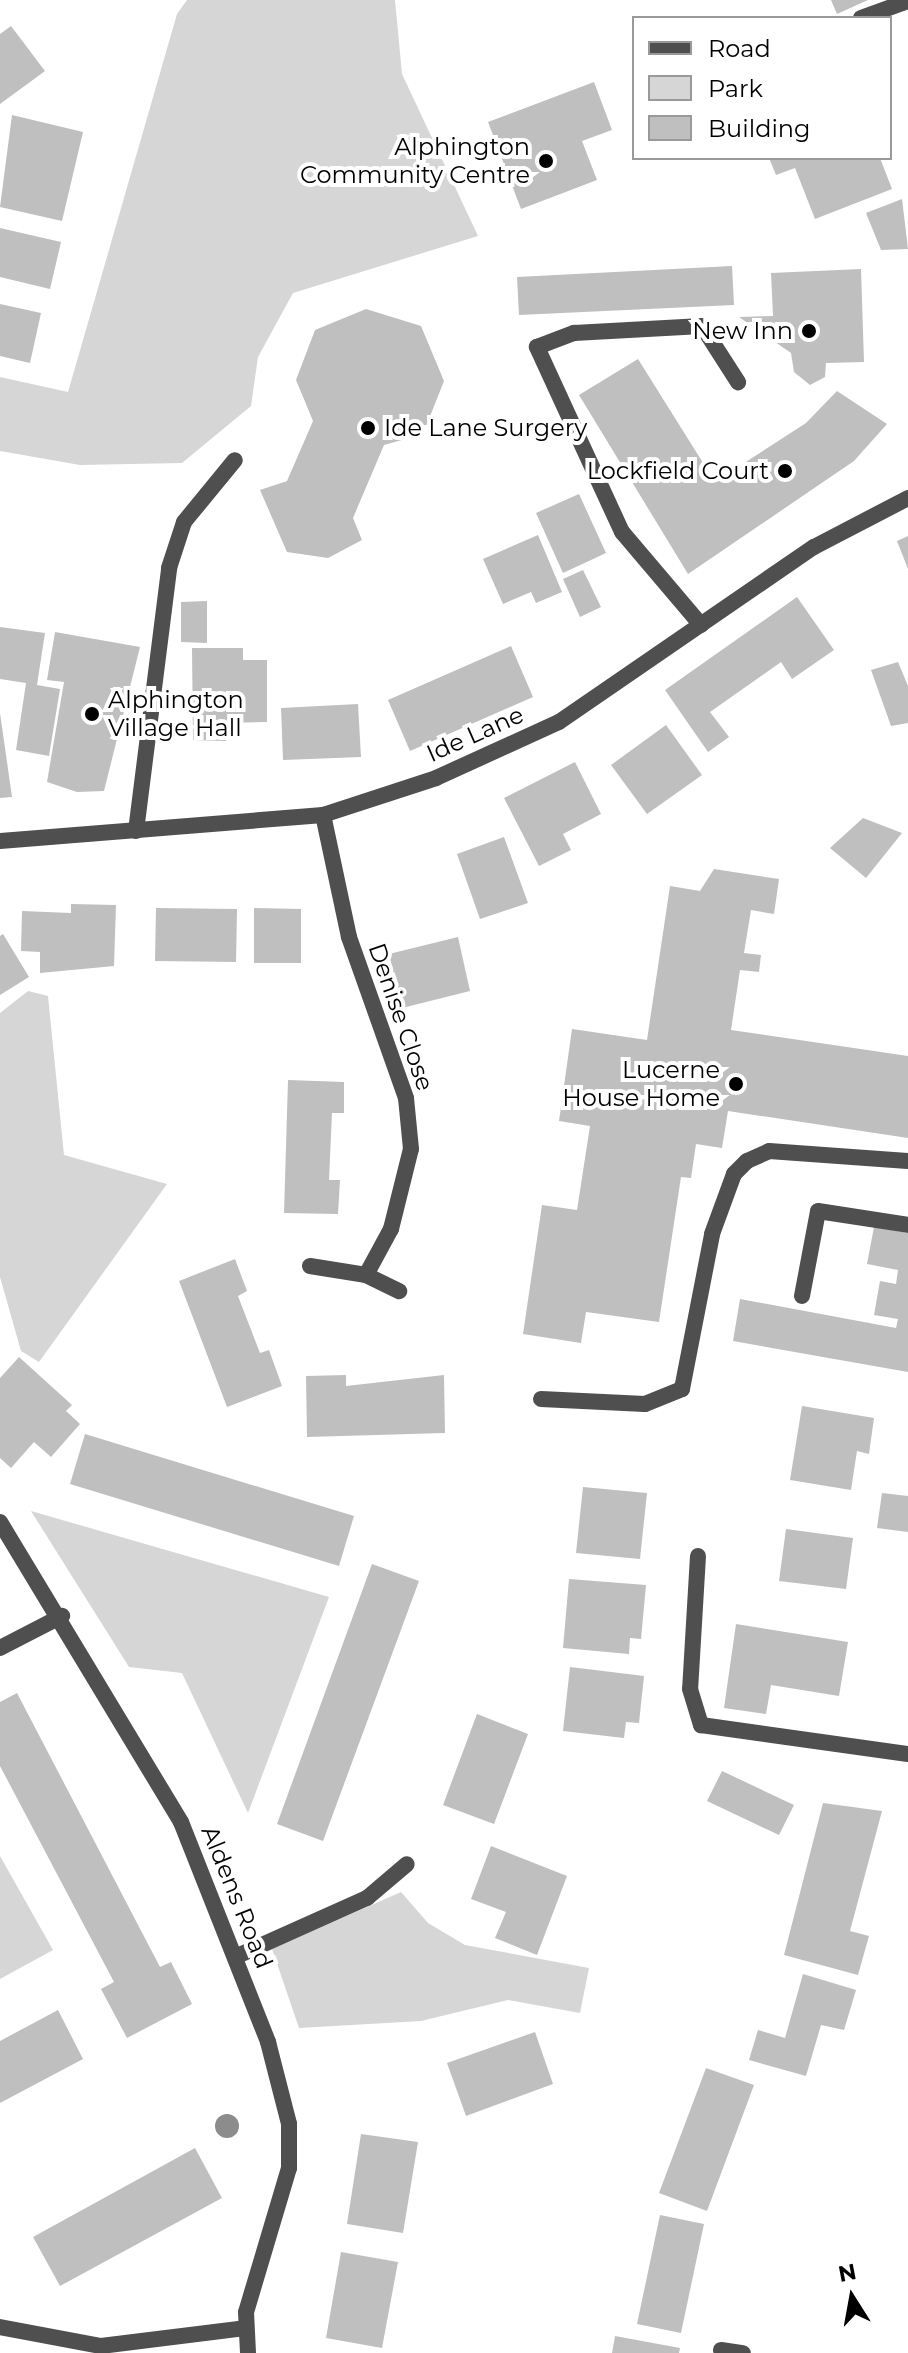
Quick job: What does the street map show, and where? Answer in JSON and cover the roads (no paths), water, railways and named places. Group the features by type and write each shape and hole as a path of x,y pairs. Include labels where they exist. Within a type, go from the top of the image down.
{"street":[{"path":"867,16 908,1"},
{"path":"701,625 622,532 537,347 574,333 702,326 738,382"},
{"path":"136,831 169,568 184,522 235,460"},
{"name":"Ide Lane","path":"0,841 323,815 436,778 559,722 814,547 908,498"},
{"name":"Denise Close","path":"323,815 349,937 406,1098 410,1136 391,1229 366,1275"},
{"path":"541,1399 645,1404 682,1389 712,1234 734,1174 747,1161 769,1151 908,1161"},
{"path":"802,1296 818,1211 908,1225"},
{"path":"310,1266 366,1275 399,1291"},
{"name":"Aldens Road","path":"0,1522 62,1616 181,1822 235,1957 289,2124 281,2208 245,2328"},
{"path":"698,1556 690,1689 701,1725 908,1754"},
{"path":"0,1648 62,1616"},
{"path":"235,1957 367,1898 407,1864"},
{"path":"0,2327 101,2346 245,2328 248,2353"},
{"path":"721,2350 743,2353"}],"place":[{"name":"Alphington Community Centre","path":"546,161"},
{"name":"New Inn","path":"809,331"},
{"name":"Ide Lane Surgery","path":"368,428"},
{"name":"Lockfield Court","path":"785,471"},
{"name":"Alphington Village Hall","path":"92,714"},
{"name":"Lucerne House Home","path":"736,1084"}]}
